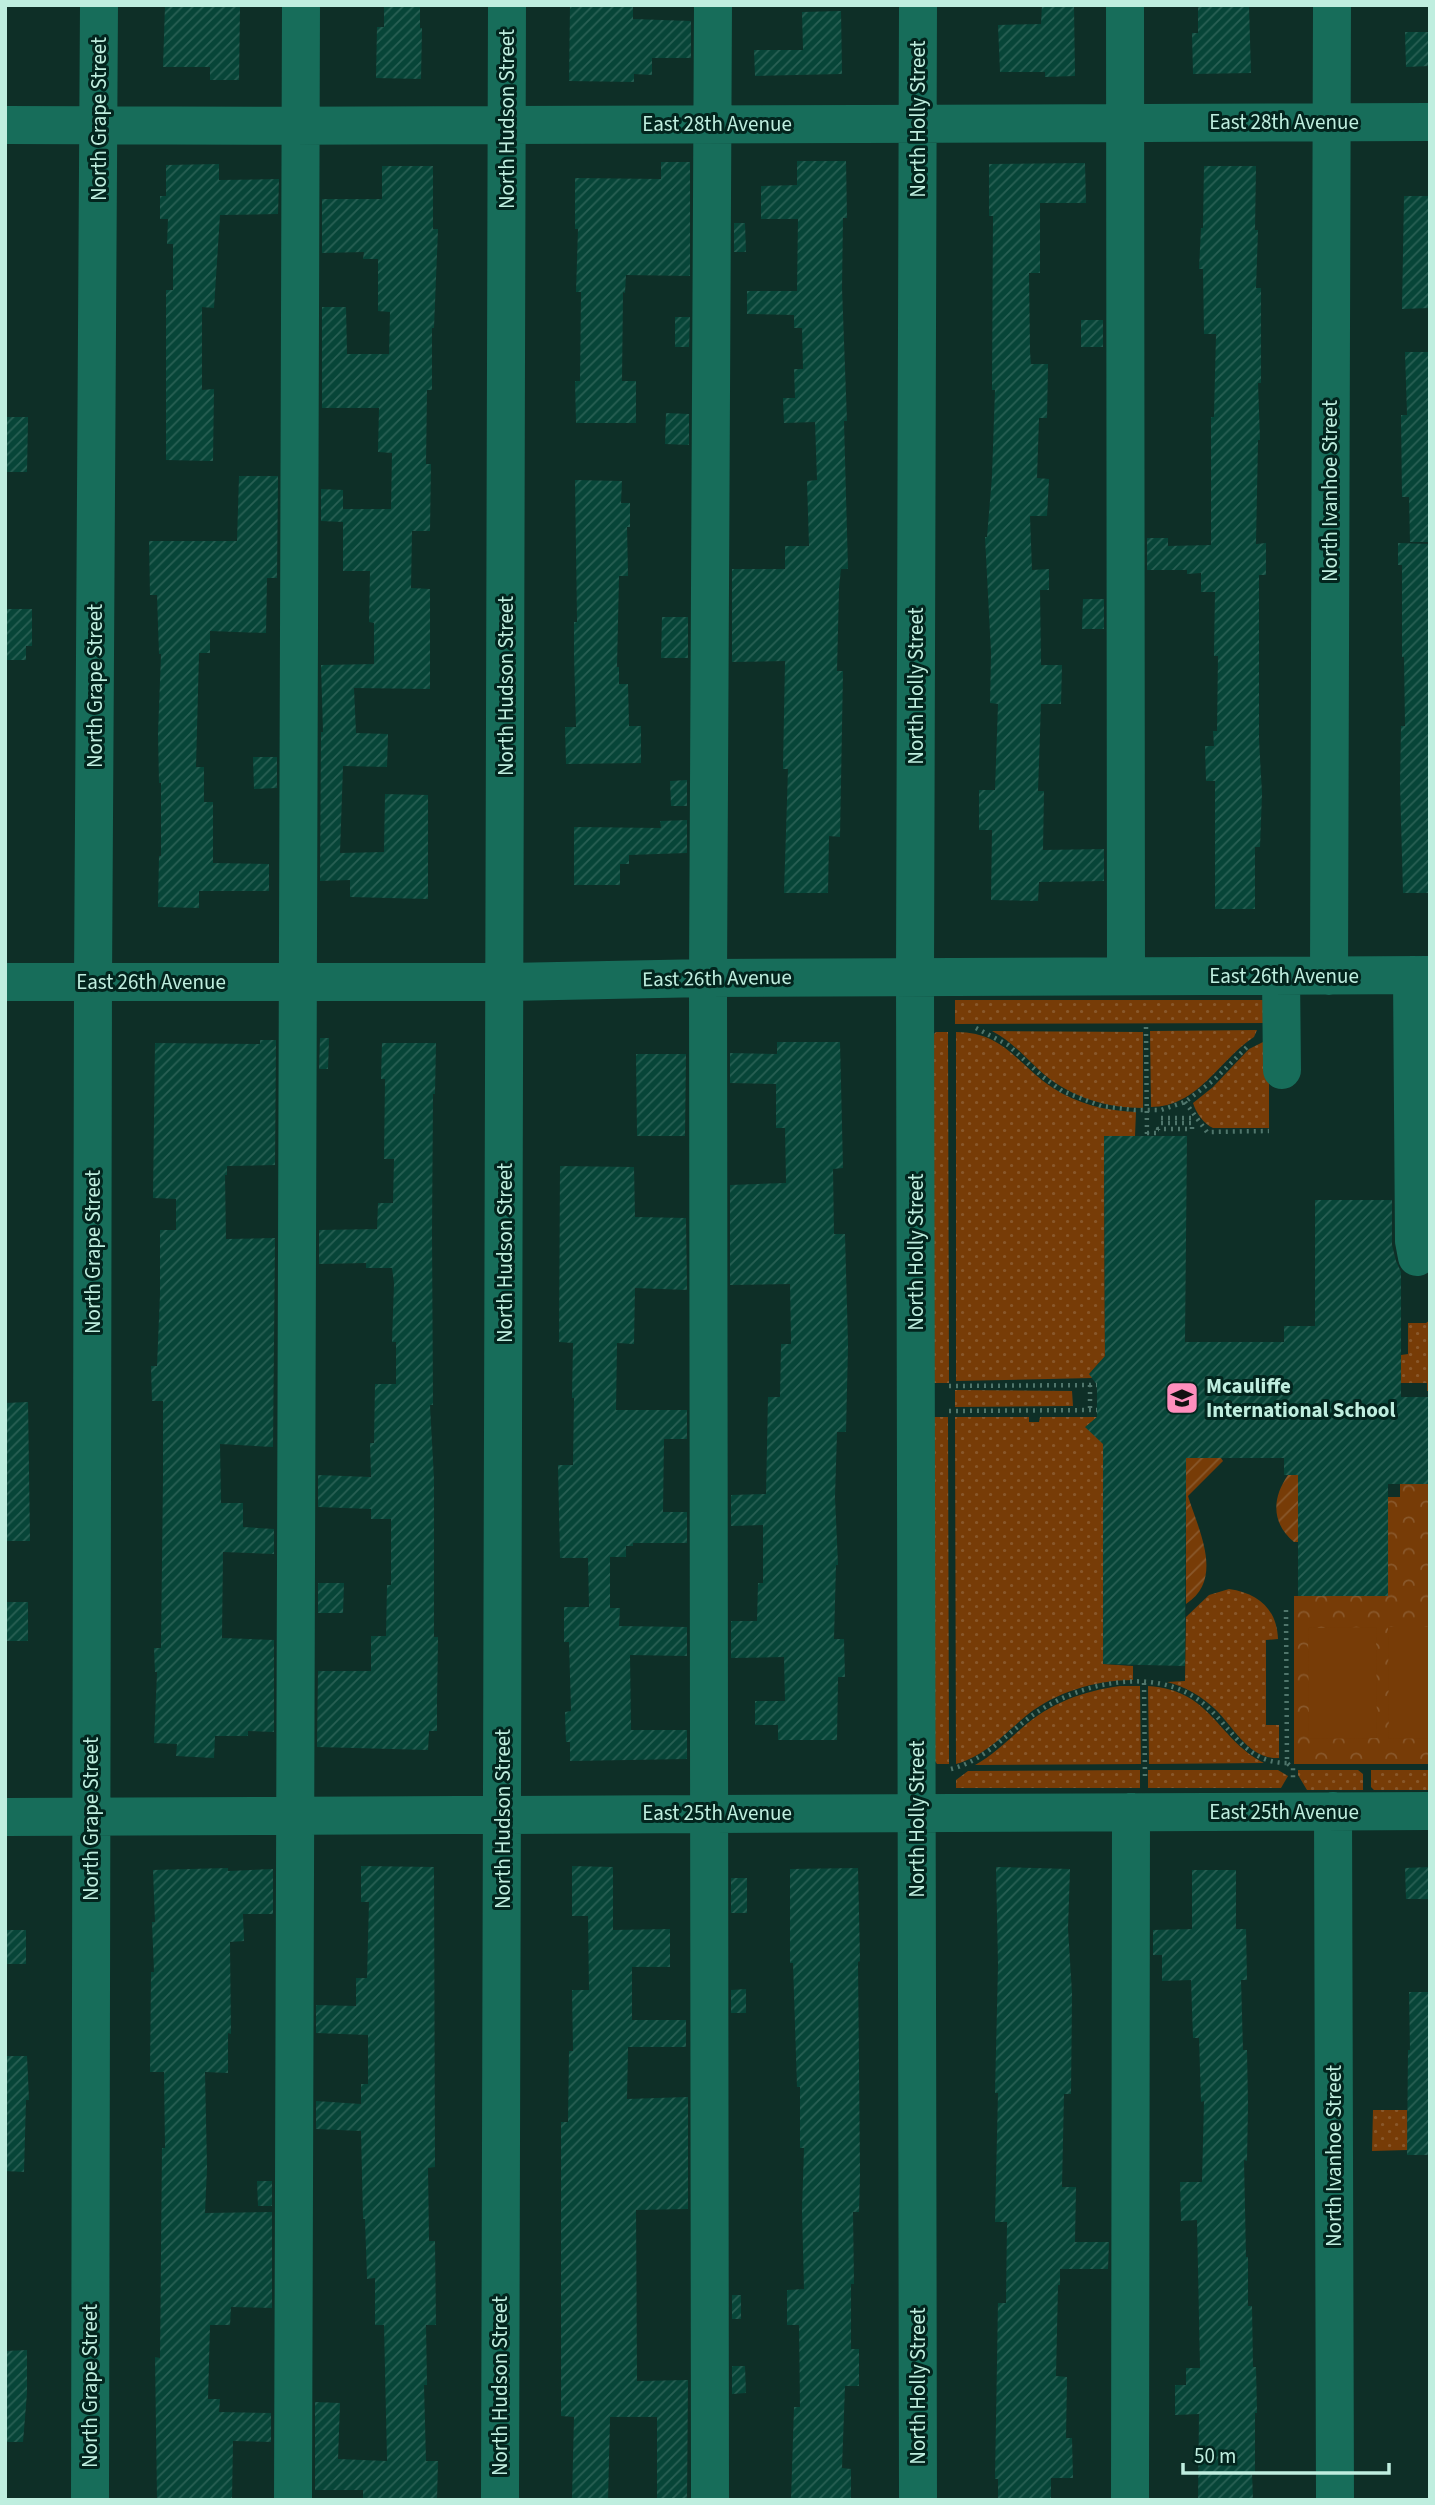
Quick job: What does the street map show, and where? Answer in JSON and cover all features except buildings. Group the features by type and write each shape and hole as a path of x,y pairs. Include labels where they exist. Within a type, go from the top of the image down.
{"street":[{"name":"North Grape Street","path":"90,2500 93,982 99,5"},
{"path":"293,2500 301,5"},
{"name":"North Hudson Street","path":"500,2500 507,5"},
{"path":"710,2500 708,978 713,5"},
{"name":"North Holly Street","path":"918,5 915,977 918,2500"},
{"path":"1125,5 1126,976"},
{"name":"North Ivanhoe Street","path":"1329,976 1332,5"},
{"name":"East 28th Avenue","path":"5,125 301,127 1125,121 1430,122"},
{"path":"1417,1257 1413,1241 1412,1071 1421,975"},
{"name":"East 26th Avenue","path":"5,982 505,982 708,978 1421,975"},
{"path":"1281,976 1282,1070"},
{"path":"1130,2500 1138,1801"},
{"name":"East 25th Avenue","path":"5,1817 917,1813 1138,1801 1333,1811 1430,1811"},
{"name":"North Ivanhoe Street","path":"1333,1811 1335,2500"}],"path":[{"path":"1146,1027 1147,1134 1158,1133 1158,1129 1192,1129 1192,1123 1161,1123 1161,1118 1191,1118 1195,1115"},
{"path":"976,1028 1008,1045 1062,1091 1101,1106 1146,1110 1169,1108 1185,1102 1214,1080 1228,1063 1255,1040"},
{"path":"1185,1102 1207,1132 1269,1131"},
{"path":"1090,1385 1090,1410"},
{"path":"943,1386 1097,1385"},
{"path":"942,1411 1097,1410"},
{"path":"1286,1610 1287,1763"},
{"path":"1138,1801 1144,1683"},
{"path":"951,1769 978,1758 1030,1717 1060,1699 1110,1684 1164,1684 1189,1693 1218,1715 1252,1753 1269,1762 1287,1763 1293,1768 1293,1790"}],"green space":[{"path":"955,1000 1263,1000 1269,1023 955,1024"},
{"path":"1257,1030 1254,1037 1195,1091 1167,1105 1151,1107 1150,1031"},
{"path":"992,1031 1143,1032 1143,1108 1100,1103 1074,1093 1049,1078"},
{"path":"936,1032 948,1032 949,1383 934,1383"},
{"path":"956,1032 972,1033 998,1043 1040,1079 1072,1098 1103,1108 1136,1112 1135,1136 1104,1137 1105,1363 1099,1363 1092,1371 1092,1378 956,1381"},
{"path":"1269,1039 1269,1128 1213,1128 1201,1118 1193,1103 1213,1087 1249,1049"},
{"path":"1430,1320 1430,1391 1427,1391 1427,1383 1401,1383 1401,1355 1408,1354 1408,1323 1426,1323"},
{"path":"955,1390 1072,1391 1073,1406 955,1407"},
{"path":"934,1417 948,1417 949,1764 937,1764 935,1761"},
{"path":"955,1417 1029,1417 1029,1422 1039,1422 1040,1417 1097,1417 1090,1424 1103,1437 1103,1664 1133,1666 1133,1680 1091,1685 1051,1700 1027,1715 985,1750 956,1764"},
{"path":"1186,1458 1221,1458 1223,1461 1188,1496 1202,1538 1206,1568 1198,1594 1186,1604"},
{"path":"1288,1475 1298,1475 1298,1542 1286,1535 1276,1510 1279,1492"},
{"path":"1400,1484 1430,1484 1430,1764 1294,1764 1294,1596 1388,1596 1388,1497 1400,1497"},
{"path":"1229,1589 1249,1594 1264,1604 1277,1628 1278,1639 1266,1640 1266,1725 1279,1725 1279,1758 1259,1754 1204,1700 1187,1689 1167,1682 1185,1681 1186,1617 1209,1595"},
{"path":"1376,1627 1377,1738 1309,1739 1308,1628"},
{"path":"1388,1627 1430,1627 1430,1738 1389,1739"},
{"path":"1120,1686 1140,1686 1141,1764 975,1765 994,1753 1033,1719 1056,1705 1093,1691"},
{"path":"1148,1686 1169,1689 1186,1696 1212,1717 1248,1753 1264,1763 1149,1764"},
{"path":"1140,1770 1140,1788 956,1788 956,1780 968,1771"},
{"path":"1148,1770 1278,1770 1288,1776 1281,1788 1148,1788"},
{"path":"1298,1770 1358,1770 1363,1774 1363,1790 1307,1790"},
{"path":"1371,1770 1430,1770 1430,1790 1374,1790 1371,1787"},
{"path":"1373,2110 1407,2110 1408,2150 1372,2151"}],"place":[{"name":"Mcauliffe International School","path":"1182,1398"}]}
